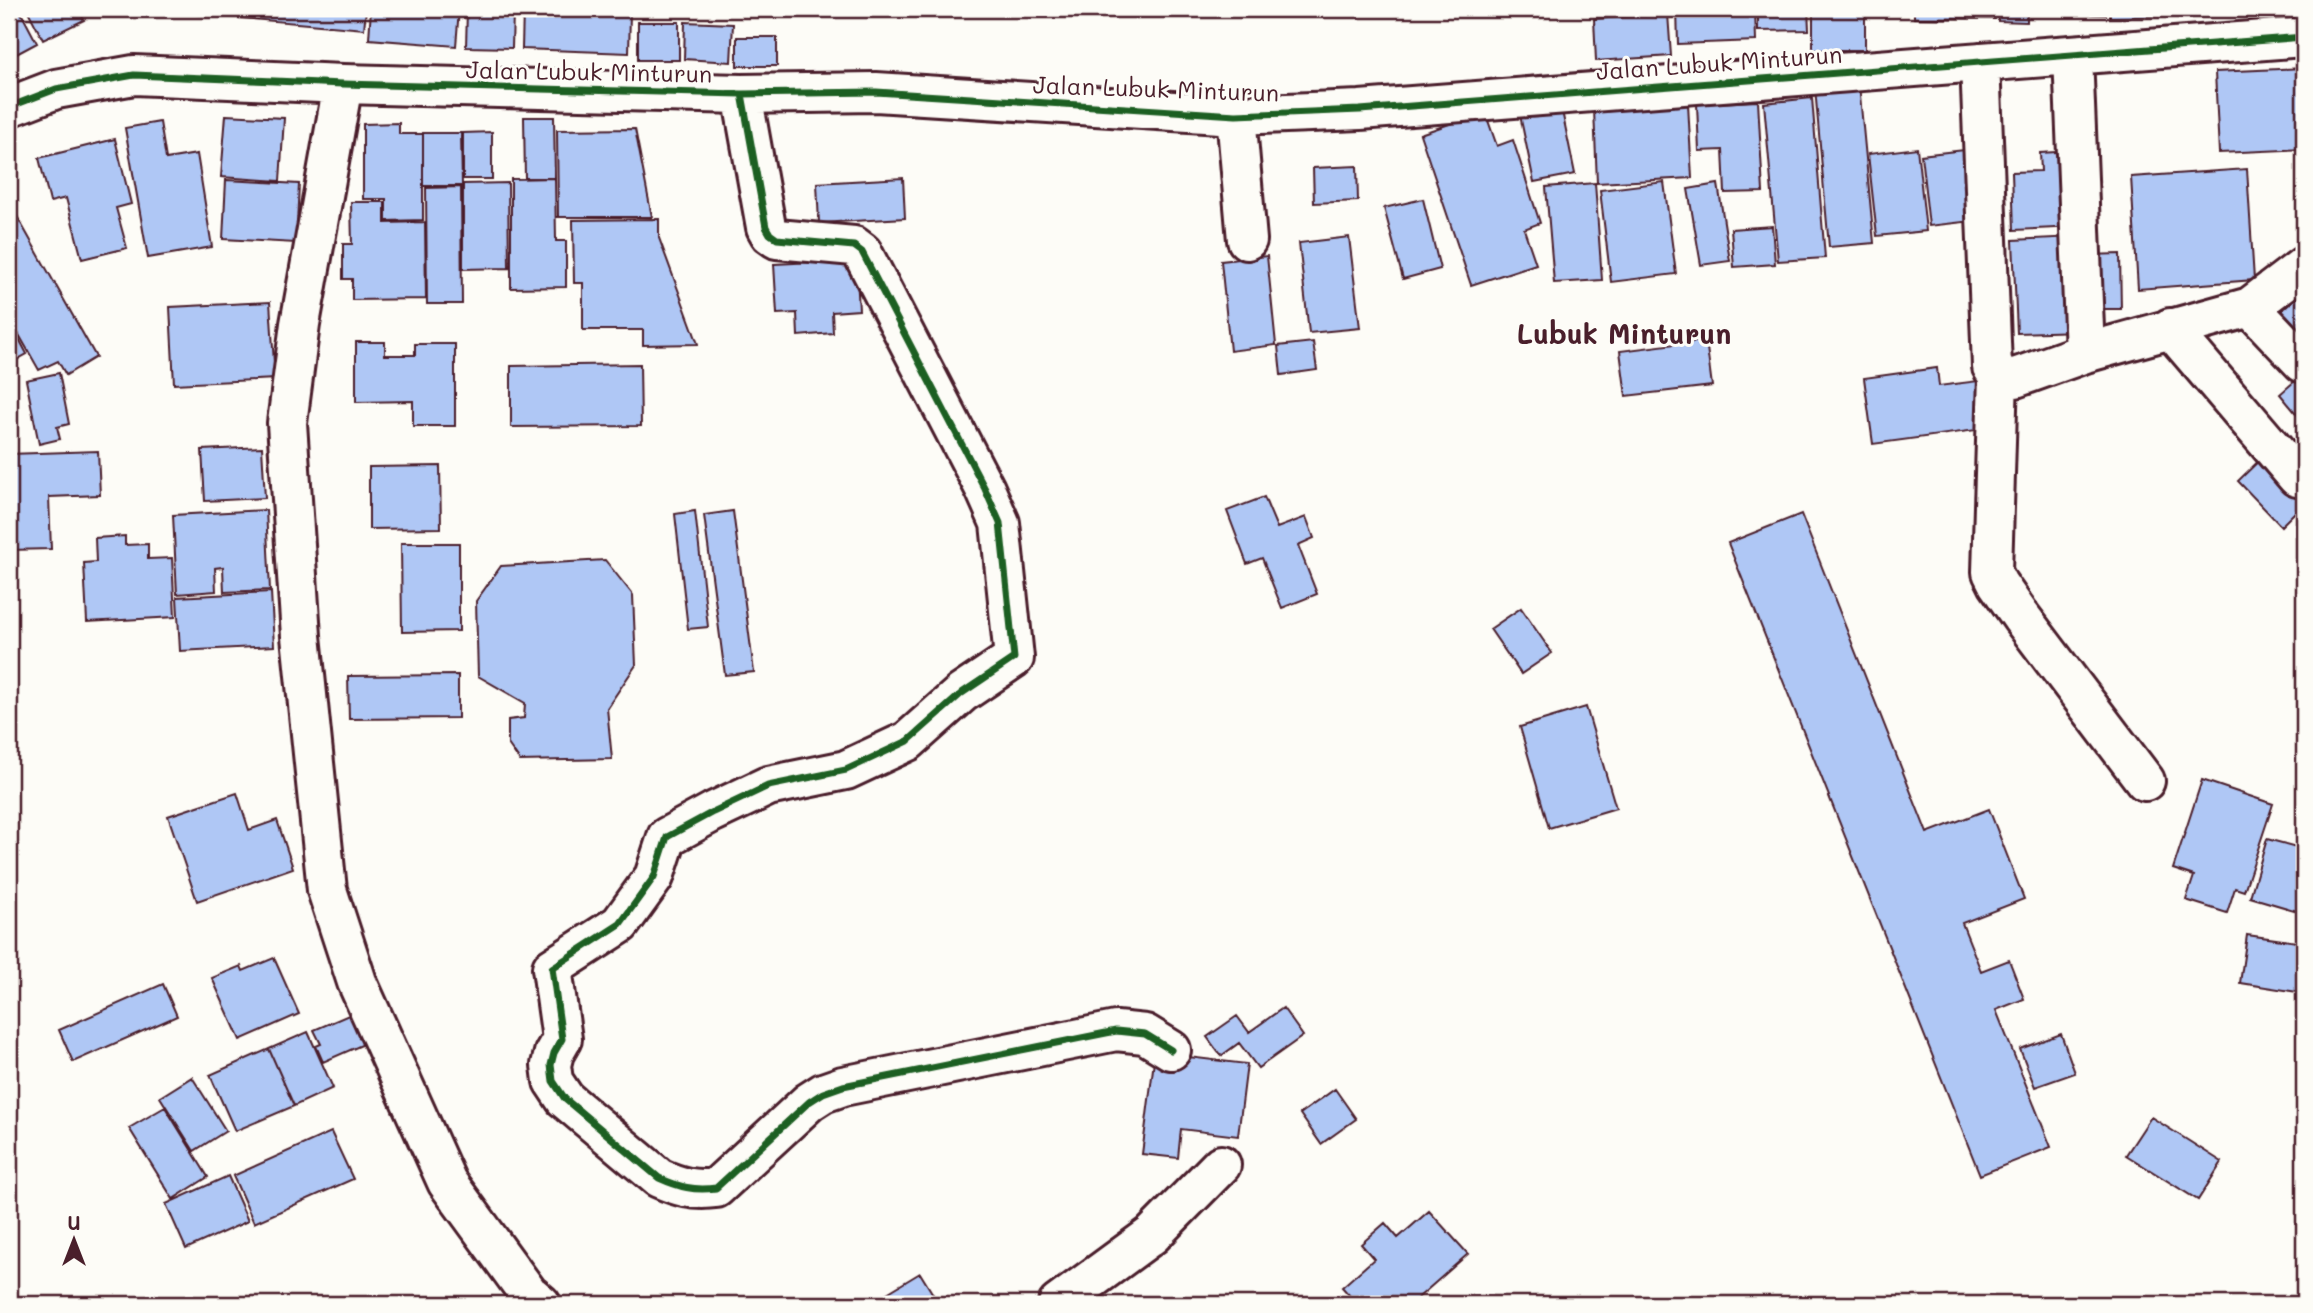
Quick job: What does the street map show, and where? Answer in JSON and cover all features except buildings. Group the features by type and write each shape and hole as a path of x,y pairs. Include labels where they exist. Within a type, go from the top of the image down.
{"street":[{"name":"Jalan Lubuk Minturun","path":"9,107 56,89 134,75 344,84 742,94 876,92 1236,115 1360,110 2304,37"},
{"path":"2073,55 2085,353"},
{"path":"1980,62 1992,367 1998,376 1992,572 2021,617 2145,781"},
{"path":"344,84 300,324 287,423 301,636 327,890 357,982 447,1182 530,1300"},
{"path":"742,94 766,227 770,234 777,239 854,246 862,252 985,489 1000,523 1014,658 962,693 908,741 846,770 768,786 713,811 667,837 654,877 620,924 552,968 562,1039 551,1065 552,1081 565,1099 659,1178 677,1187 698,1190 716,1188 809,1102 823,1093 843,1086 1116,1031 1145,1034 1171,1050"},
{"path":"1236,115 1247,240"},
{"path":"1998,376 2015,378 2085,353 2250,307 2304,266"},
{"path":"2250,307 2303,363"},
{"path":"2171,328 2297,477"},
{"path":"1058,1304 1152,1235 1221,1165"}],"cycle path":[{"path":"9,107 56,89 134,75 343,84 742,94 876,92 1236,115 1360,110 2304,37"},
{"path":"742,94 766,227 770,234 777,239 854,246 862,252 985,489 1000,523 1014,658 962,693 908,741 846,770 768,786 667,837 654,877 620,924 552,968 562,1039 551,1065 553,1081 565,1099 659,1178 687,1188 708,1189 716,1188 809,1102 823,1093 843,1086 1116,1031 1145,1034 1171,1050"}],"district":[{"name":"Lubuk Minturun","path":"1624,333"}]}
